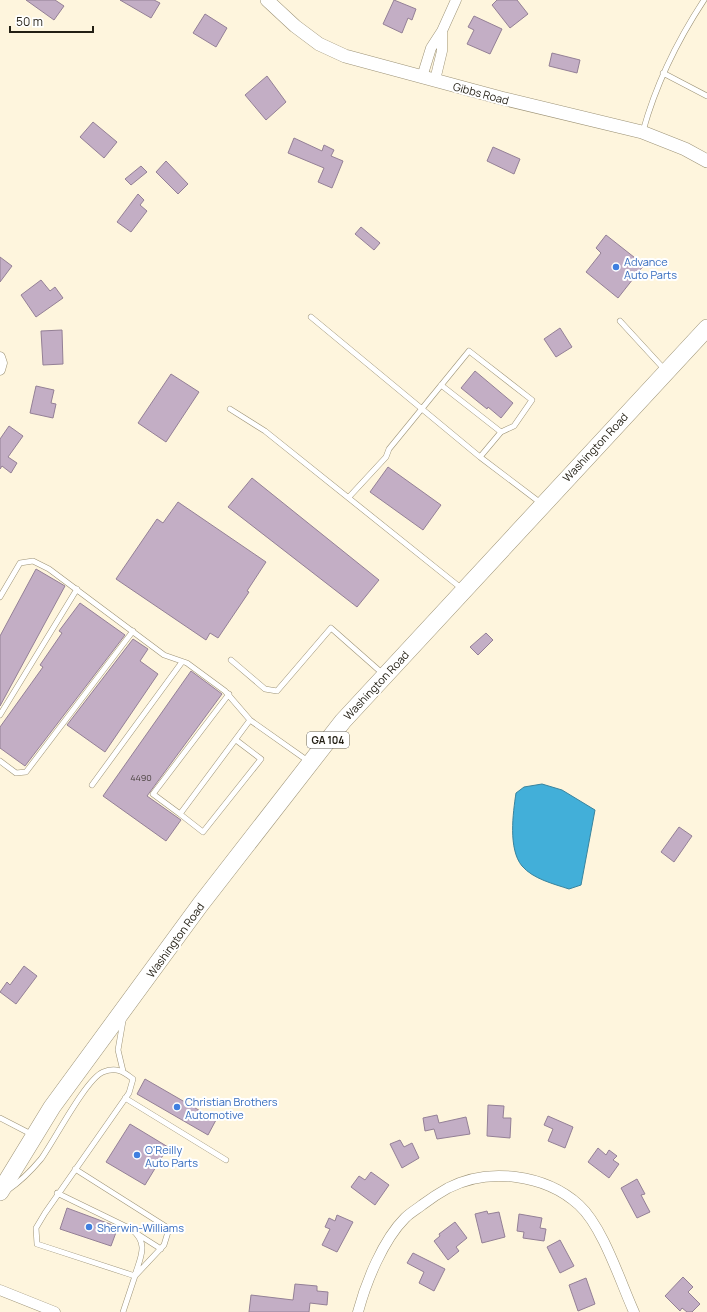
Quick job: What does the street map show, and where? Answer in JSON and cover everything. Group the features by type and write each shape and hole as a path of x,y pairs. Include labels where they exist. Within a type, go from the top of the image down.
{"main road":[{"name":"Washington Road","path":"0,1192 52,1108 125,1007 200,905 343,721 707,328"}],"street":[{"name":"Gibbs Road","path":"267,0 295,26 319,44 345,56 501,98 642,132 685,149 707,161"},
{"path":"429,79 431,48 442,31 456,0"},
{"path":"0,357 2,362 0,370"},
{"path":"358,1312 369,1278 388,1242 405,1217 449,1188 473,1180 496,1176 522,1177 549,1184 579,1205 602,1236 634,1312"},
{"path":"0,1290 55,1312"}],"lane":[{"path":"705,0 707,6"},
{"path":"642,132 663,73 705,0"},
{"path":"663,73 707,96"},
{"path":"311,317 422,410 542,505"},
{"path":"620,321 666,371"},
{"path":"349,497 386,457 389,449 469,350 532,400 514,426 501,432 480,457"},
{"path":"441,385 501,432"},
{"path":"230,409 265,431 464,590"},
{"path":"0,597 20,563 33,561 49,569 164,655 182,662 228,694 250,720 310,763"},
{"path":"0,715 77,589"},
{"path":"231,660 265,689 277,691 331,628 385,676"},
{"path":"0,761 16,773 26,772 133,631"},
{"path":"92,785 182,662"},
{"path":"228,694 153,794 203,832 261,759 236,740"},
{"path":"180,814 250,720"},
{"path":"123,1071 118,1050 125,1007"},
{"path":"0,1196 22,1180 41,1158 81,1096 96,1077 102,1072 116,1069 123,1071 133,1079 125,1098 76,1169 57,1193 36,1228 37,1244 135,1276"},
{"path":"125,1098 226,1160"},
{"path":"0,1118 34,1136"},
{"path":"76,1169 165,1226 168,1232 167,1240 161,1249 135,1276"},
{"path":"57,1193 131,1229 139,1236 161,1249"},
{"path":"124,1312 143,1247 139,1236"}],"water":[{"path":"542,784 562,790 595,810 581,885 569,889 544,880 527,871 518,859 515,850 513,831 516,793 524,787"}],"building":[{"path":"26,0 55,0 64,6 54,20"},
{"path":"120,0 154,0 160,3 151,18"},
{"path":"394,0 416,9 412,20 408,18 402,33 383,24"},
{"path":"497,0 517,0 528,14 510,28 492,5"},
{"path":"205,14 227,28 216,47 193,33"},
{"path":"474,16 502,29 490,54 467,44 474,30 468,27"},
{"path":"552,53 580,60 577,73 549,66"},
{"path":"267,76 286,102 266,120 245,95"},
{"path":"93,122 117,142 104,158 80,137"},
{"path":"294,138 322,151 324,145 334,150 331,156 343,161 332,188 318,182 324,168 288,153"},
{"path":"493,147 520,159 514,174 487,161"},
{"path":"166,161 188,184 178,194 156,172"},
{"path":"141,166 147,172 131,185 125,179"},
{"path":"138,194 144,200 140,205 147,211 131,232 117,222"},
{"path":"361,227 380,243 374,250 355,234"},
{"path":"606,235 644,265 618,298 586,272 601,253 596,248"},
{"path":"0,257 12,266 0,282"},
{"path":"41,280 50,291 55,287 63,298 36,317 21,295"},
{"path":"560,328 572,347 556,357 544,339"},
{"path":"62,330 63,364 43,365 41,331"},
{"path":"475,371 513,403 501,418 461,388"},
{"path":"171,374 199,392 166,442 138,423"},
{"path":"36,386 54,390 51,403 56,404 53,418 30,413"},
{"path":"9,426 23,436 8,457 17,463 11,473 2,466 0,469 0,439"},
{"path":"388,467 441,505 423,530 370,492"},
{"path":"252,478 379,580 357,607 228,507"},
{"path":"178,502 266,562 247,591 249,592 218,638 210,633 206,640 116,579 157,519 163,523"},
{"path":"36,569 65,586 0,706 0,636"},
{"path":"80,603 125,635 25,766 0,748 0,727 43,667 40,665 62,633 59,631"},
{"path":"486,633 493,640 478,655 470,647"},
{"path":"133,639 148,649 140,661 158,674 105,752 67,725"},
{"path":"191,671 222,694 147,796 181,820 166,841 103,796"},
{"path":"679,827 692,836 674,862 661,852"},
{"path":"24,966 37,976 16,1004 0,992 7,982 10,985"},
{"name":"Christian Brothers Automotive","path":"145,1079 216,1120 208,1135 137,1094"},
{"path":"488,1105 504,1106 503,1118 511,1118 510,1138 487,1136"},
{"path":"437,1115 439,1123 466,1117 470,1134 437,1139 434,1129 425,1131 423,1118"},
{"path":"548,1116 573,1127 565,1148 548,1141 553,1129 544,1125"},
{"name":"O'Reilly Auto Parts","path":"130,1124 168,1147 145,1185 106,1162"},
{"path":"400,1140 404,1147 412,1143 419,1158 402,1168 390,1144"},
{"path":"598,1148 606,1155 609,1150 617,1156 613,1160 619,1164 609,1178 588,1162"},
{"path":"371,1172 389,1185 375,1205 351,1187 359,1176 365,1180"},
{"path":"637,1179 645,1194 641,1195 650,1212 637,1218 621,1188"},
{"name":"Sherwin-Williams","path":"67,1208 118,1227 111,1246 60,1229"},
{"path":"487,1211 488,1214 499,1212 505,1237 482,1243 475,1214"},
{"path":"519,1214 542,1218 540,1228 546,1229 544,1241 523,1238 524,1232 517,1231"},
{"path":"337,1215 353,1222 337,1252 322,1245 330,1229 325,1227 329,1218 335,1221"},
{"path":"455,1222 467,1238 456,1247 459,1251 448,1260 434,1241 440,1236 439,1234"},
{"path":"560,1240 574,1266 560,1273 547,1247"},
{"path":"413,1253 445,1269 434,1291 419,1283 424,1272 407,1263"},
{"path":"683,1277 693,1287 688,1292 700,1304 692,1312 687,1312 682,1308 680,1311 665,1296"},
{"path":"586,1278 595,1304 578,1311 569,1285"},
{"path":"295,1284 317,1286 317,1291 328,1292 327,1305 310,1303 309,1312 249,1312 251,1295 293,1300"}],"place":[{"name":"Advance Auto Parts","path":"616,267"},
{"name":"Christian Brothers Automotive","path":"177,1107"},
{"name":"O'Reilly Auto Parts","path":"137,1155"},
{"name":"Sherwin-Williams","path":"89,1227"}]}
